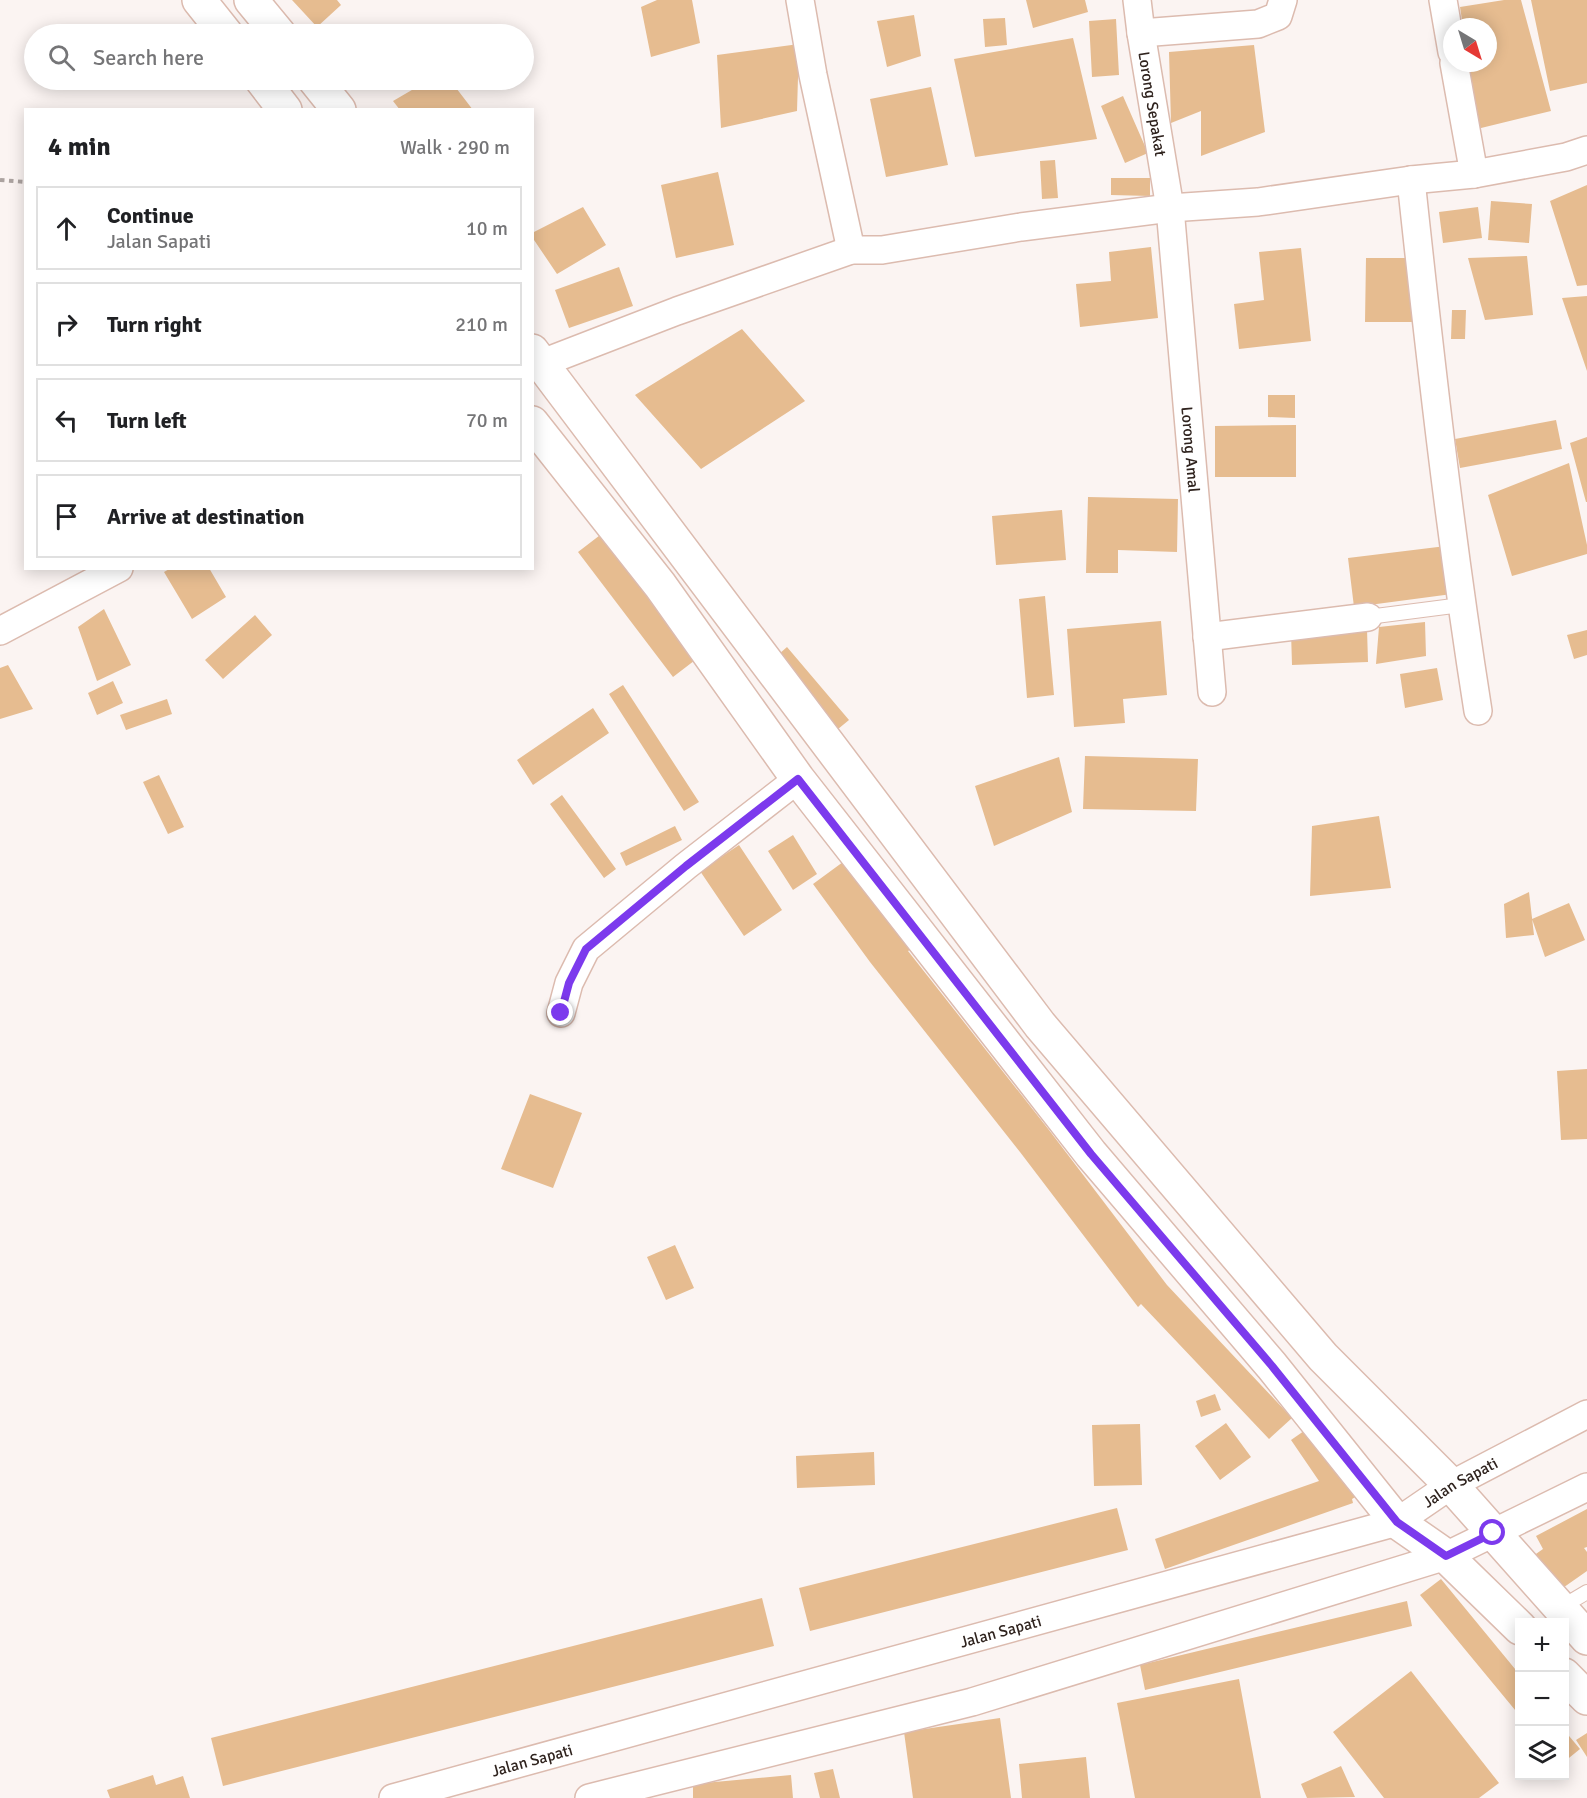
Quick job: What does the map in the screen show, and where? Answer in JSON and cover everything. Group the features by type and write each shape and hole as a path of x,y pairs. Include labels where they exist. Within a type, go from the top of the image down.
{"street":[{"path":"199,0 218,24"},
{"path":"251,0 271,24"},
{"path":"800,0 813,75 851,250"},
{"name":"Lorong Sepakat","path":"1137,0 1170,208"},
{"path":"1141,33 1258,24 1278,16 1283,0"},
{"path":"1443,0 1446,18"},
{"path":"1456,72 1474,174"},
{"path":"270,90 283,108"},
{"path":"323,90 337,108"},
{"path":"1587,150 1566,157 1474,174 1411,180 1258,202 1170,208 1021,227 882,250 851,250 536,361 1040,1025 1323,1357 1451,1485 1493,1533 1574,1600 1587,1638"},
{"path":"1411,180 1435,405 1461,605 1478,711"},
{"name":"Lorong Amal","path":"1170,208 1212,692"},
{"path":"534,426 660,585 798,779 1091,1154 1272,1366 1397,1522 1446,1556 1515,1623"},
{"path":"0,631 114,570"},
{"path":"1207,637 1368,617"},
{"path":"561,1013 569,983 586,949 686,866 798,779"},
{"name":"Jalan Sapati","path":"393,1798 1397,1522 1451,1485 1587,1414"},
{"path":"589,1798 972,1702 1446,1556 1587,1487"},
{"path":"1569,1680 1587,1698"}],"lane":[{"path":"1368,617 1461,605"}],"path":[{"path":"0,180 24,182"}],"building":[{"path":"292,0 337,0 341,5 320,24 314,24"},
{"path":"657,0 692,0 700,43 651,57 641,7"},
{"path":"1026,0 1085,0 1088,12 1033,28"},
{"path":"1504,0 1521,0 1551,111 1477,129 1469,72 1497,72 1497,18 1462,18 1460,7"},
{"path":"1531,0 1587,0 1587,83 1550,91"},
{"path":"914,15 921,56 887,67 877,21"},
{"path":"1005,18 1007,45 985,47 983,19"},
{"path":"1116,19 1119,75 1092,77 1089,21"},
{"path":"1073,38 1097,139 975,157 954,59"},
{"path":"799,44 797,111 721,128 717,55"},
{"path":"1254,45 1265,132 1201,156 1201,111 1171,123 1169,52"},
{"path":"931,87 948,165 886,177 870,99"},
{"path":"412,90 458,90 471,108 398,108 393,101"},
{"path":"1123,96 1148,153 1125,163 1101,106"},
{"path":"1055,160 1058,198 1042,199 1040,161"},
{"path":"718,172 734,245 676,258 661,185"},
{"path":"1111,178 1150,178 1150,196 1111,195"},
{"path":"1587,185 1587,285 1577,286 1550,201"},
{"path":"1491,201 1532,204 1529,243 1488,240"},
{"path":"583,207 606,245 557,274 534,240 534,232"},
{"path":"1478,207 1482,238 1443,243 1439,212"},
{"path":"1151,247 1158,318 1080,327 1076,284 1111,281 1109,252"},
{"path":"1301,248 1311,341 1239,349 1234,304 1264,300 1259,252"},
{"path":"1527,256 1533,315 1485,320 1468,258"},
{"path":"1366,258 1415,258 1414,322 1365,322"},
{"path":"619,267 633,306 569,328 555,290"},
{"path":"1587,296 1587,371 1562,298"},
{"path":"1452,310 1466,310 1465,339 1451,339"},
{"path":"742,329 805,401 701,469 635,395"},
{"path":"1268,395 1295,395 1295,418 1268,417"},
{"path":"1556,420 1562,449 1460,468 1455,439"},
{"path":"1296,425 1296,477 1215,477 1215,426"},
{"path":"1587,437 1587,502 1586,502 1570,443"},
{"path":"1569,463 1587,554 1512,576 1488,495"},
{"path":"1088,497 1178,499 1177,552 1118,550 1118,573 1086,573"},
{"path":"1062,510 1066,560 996,565 992,516"},
{"path":"608,529 703,654 673,677 578,552"},
{"path":"1446,546 1452,594 1354,607 1348,558"},
{"path":"168,570 210,570 226,597 192,619 164,572"},
{"path":"1045,596 1054,695 1027,698 1019,599"},
{"path":"104,609 131,665 97,681 78,627"},
{"path":"255,615 272,635 223,679 205,660"},
{"path":"1161,621 1167,695 1123,699 1125,723 1074,727 1067,629"},
{"path":"1425,622 1426,656 1376,664 1379,627"},
{"path":"1367,629 1368,662 1292,665 1291,632"},
{"path":"1587,630 1587,655 1574,659 1567,635"},
{"path":"787,647 849,720 832,734 770,662"},
{"path":"8,665 33,709 0,719 0,668"},
{"path":"1437,668 1443,700 1405,708 1400,674"},
{"path":"113,681 123,703 97,715 88,693"},
{"path":"623,685 699,802 684,811 609,694"},
{"path":"167,699 172,714 126,730 120,715"},
{"path":"593,708 609,733 533,785 517,760"},
{"path":"1085,756 1198,759 1196,811 1083,809"},
{"path":"1059,757 1072,812 994,846 975,786"},
{"path":"159,775 184,827 168,834 143,782"},
{"path":"562,795 616,869 604,878 550,804"},
{"path":"1379,816 1391,888 1310,896 1312,826"},
{"path":"675,826 682,840 626,866 620,853"},
{"path":"793,835 817,874 793,890 768,851"},
{"path":"739,845 782,910 744,936 700,871"},
{"path":"843,862 910,950 908,951 1167,1285 1292,1418 1269,1439 1141,1304 1138,1307 1020,1152 870,962 813,884"},
{"path":"1529,892 1534,935 1506,938 1504,904"},
{"path":"1569,903 1585,940 1545,957 1532,919"},
{"path":"1587,1069 1587,1139 1561,1140 1557,1071"},
{"path":"530,1094 582,1113 553,1188 501,1169"},
{"path":"675,1245 694,1288 666,1300 647,1257"},
{"path":"1215,1394 1221,1410 1201,1417 1196,1401"},
{"path":"1226,1423 1251,1457 1220,1480 1195,1446"},
{"path":"1140,1424 1142,1485 1094,1486 1092,1425"},
{"path":"1314,1424 1362,1493 1352,1499 1353,1503 1165,1569 1155,1539 1319,1481 1291,1440"},
{"path":"874,1452 875,1485 797,1488 796,1456"},
{"path":"1117,1508 1128,1550 810,1631 799,1588"},
{"path":"1587,1509 1587,1547 1584,1548 1587,1552 1587,1571 1557,1592 1533,1556 1543,1549 1536,1536"},
{"path":"1441,1579 1515,1669 1515,1710 1420,1595"},
{"path":"762,1598 774,1646 223,1786 211,1738"},
{"path":"1407,1601 1412,1626 1145,1690 1140,1665"},
{"path":"1411,1671 1499,1783 1479,1798 1384,1798 1333,1732"},
{"path":"1239,1679 1261,1798 1135,1798 1117,1703"},
{"path":"1000,1718 1011,1798 913,1798 904,1732"},
{"path":"1587,1733 1587,1757 1576,1740"},
{"path":"1569,1736 1580,1749 1569,1758"},
{"path":"1086,1757 1090,1798 1022,1798 1019,1764"},
{"path":"1341,1766 1355,1797 1307,1798 1301,1784"},
{"path":"833,1769 840,1798 820,1798 814,1773"},
{"path":"153,1775 156,1785 183,1776 190,1798 110,1798 107,1790"},
{"path":"791,1775 793,1798 693,1798 693,1784"}],"route":[{"path":"561,1013 569,983 586,949 686,866 798,779 1091,1154 1272,1366 1397,1522 1446,1556 1493,1533"}]}
